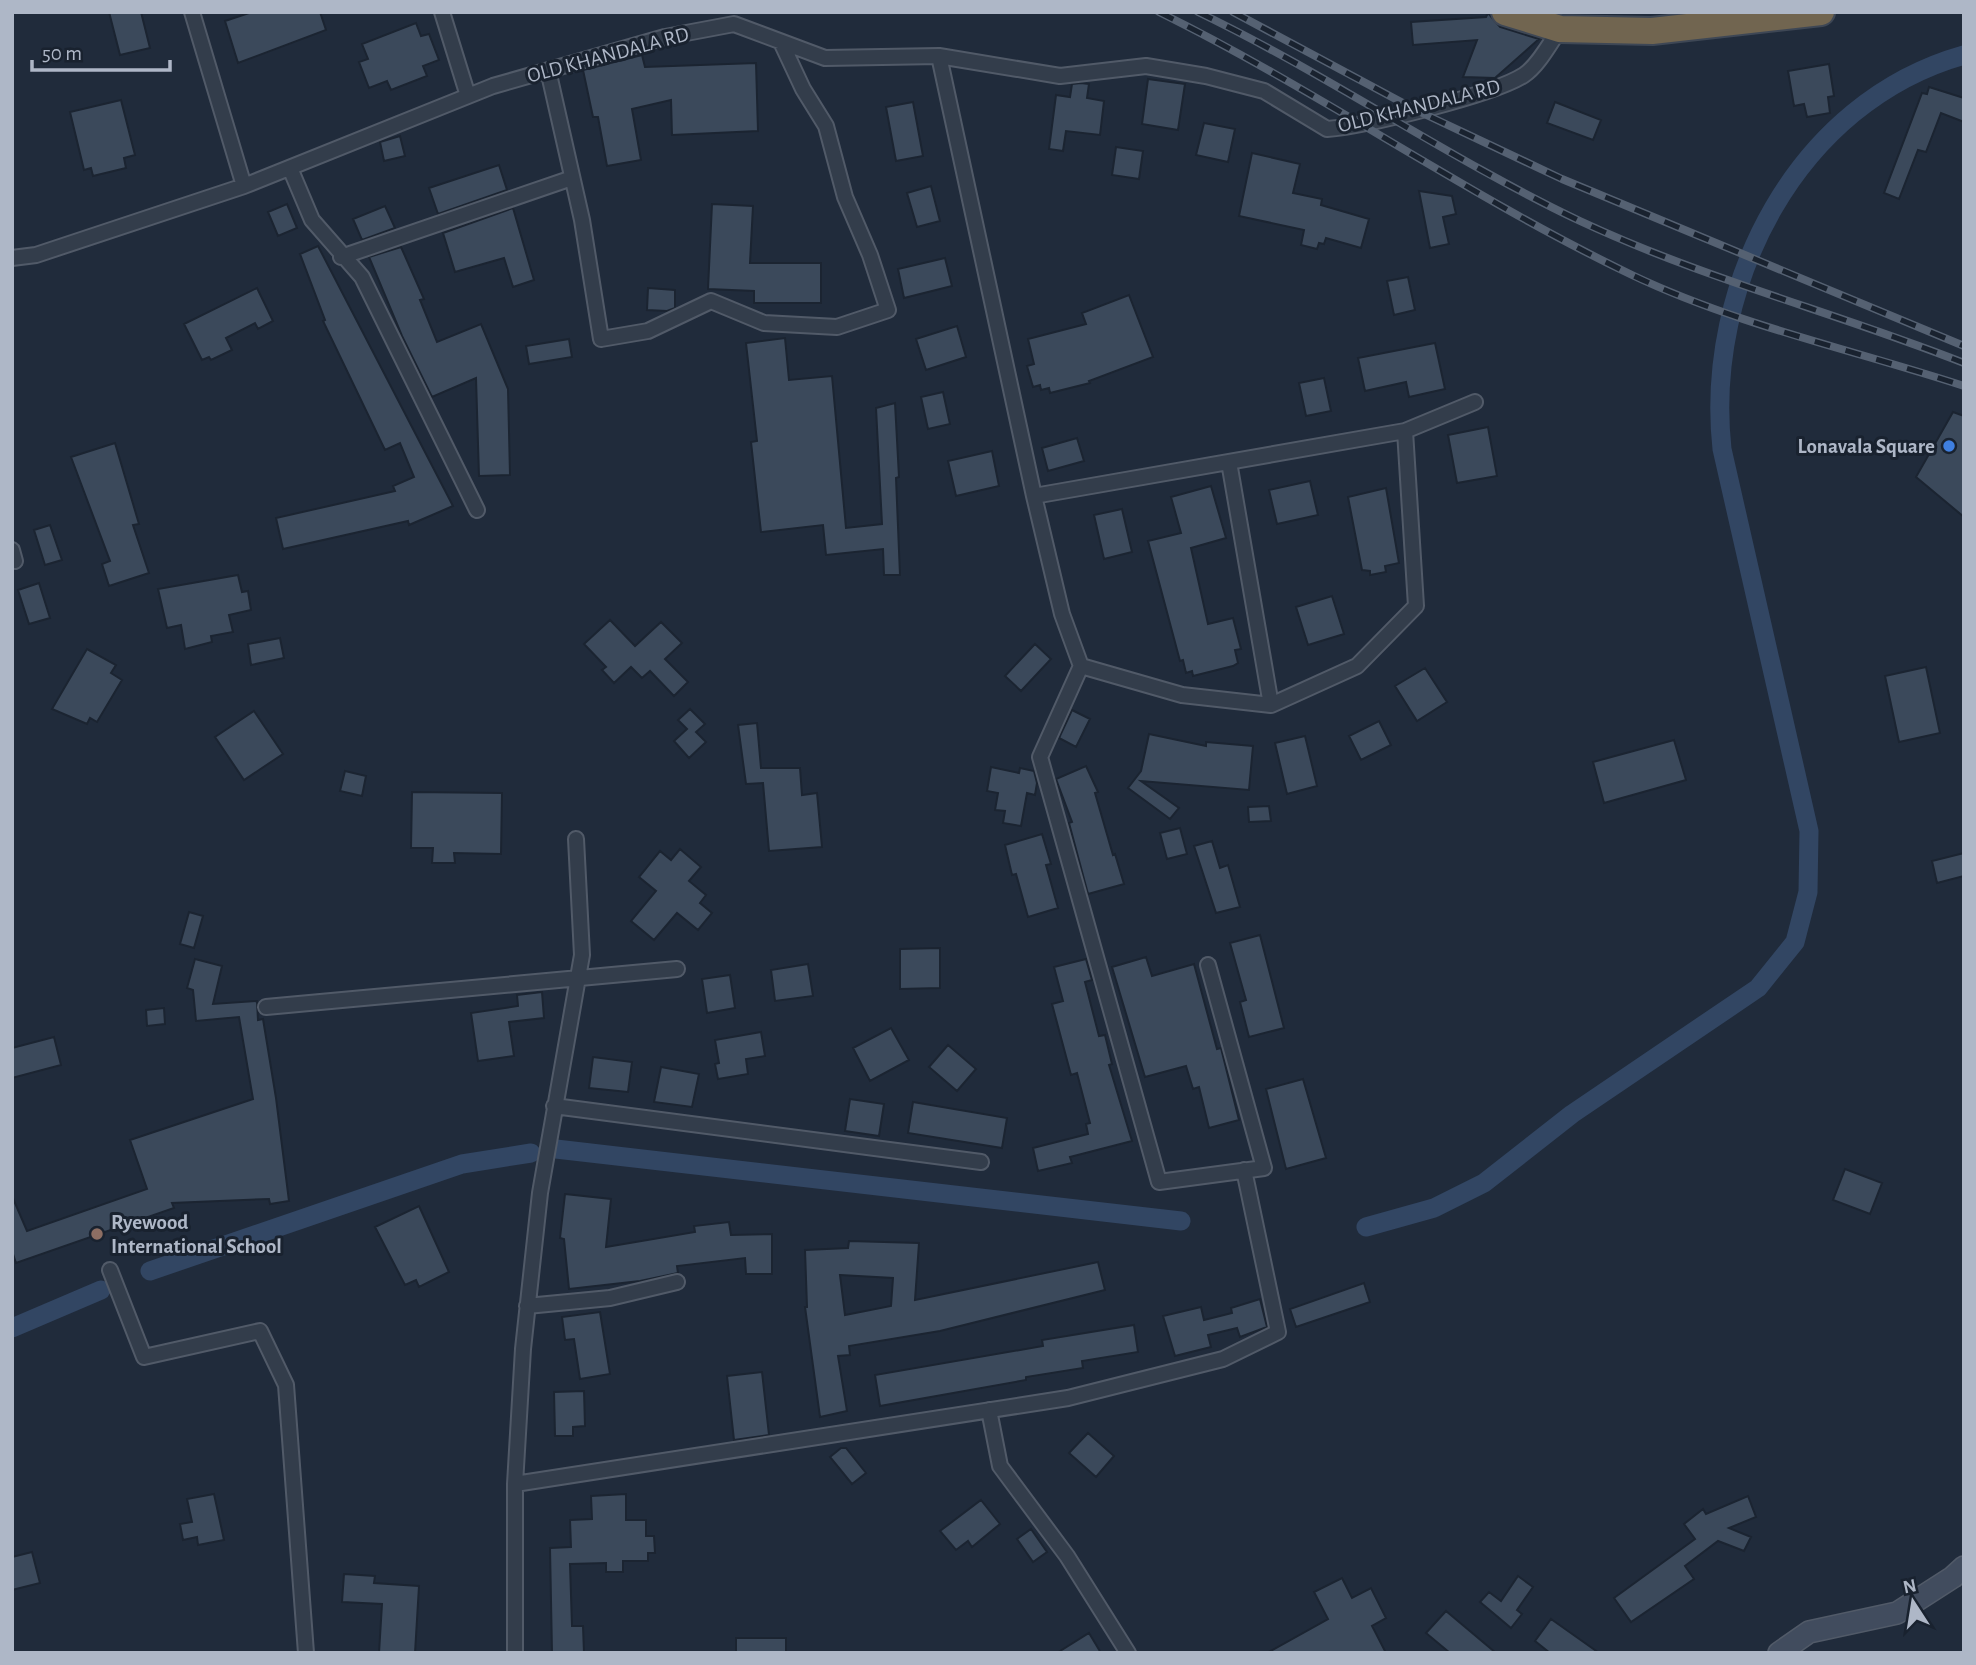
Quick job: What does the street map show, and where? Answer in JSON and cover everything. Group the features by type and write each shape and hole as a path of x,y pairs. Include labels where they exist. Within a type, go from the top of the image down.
{"highway":[{"path":"1505,12 1652,31 1821,12"},
{"path":"1570,21 1651,18 1701,12"}],"main road":[{"path":"1779,1653 1809,1632 1897,1613 1964,1567"}],"street":[{"path":"192,12 244,186"},
{"path":"442,12 468,96"},
{"name":"OLD KHANDALA RD","path":"12,258 36,256 244,186 468,96 548,70 665,37 734,24 825,58 939,56 1060,76 1146,66 1206,76 1264,91 1327,129 1416,110 1510,83 1527,73 1570,21"},
{"path":"548,70 572,178 601,339 648,331 711,301 764,323 837,327 888,310 870,255 845,197 826,126 803,89 782,41"},
{"path":"939,56 1034,496 1062,614 1081,666 1040,757 1159,1182 1264,1168 1208,965"},
{"path":"290,168 312,220 341,257 362,277 477,510"},
{"path":"341,257 572,178"},
{"path":"1034,496 1405,430 1475,402"},
{"path":"1081,666 1182,695 1271,705 1357,666 1416,606 1405,430"},
{"path":"1229,462 1271,705"},
{"path":"514,1653 515,1484 527,1306 540,1193 582,955 576,839"},
{"path":"266,1007 677,969"},
{"path":"554,1106 981,1162"},
{"path":"515,1484 1068,1398 1223,1359 1278,1332 1244,1170"},
{"path":"110,1270 144,1357 260,1331 286,1385 306,1653"},
{"path":"527,1306 610,1298 677,1282"},
{"path":"989,1410 1000,1465 1067,1556 1128,1653"}],"building":[{"path":"109,12 141,12 150,48 120,55"},
{"path":"252,12 320,12 326,30 238,63 225,21"},
{"path":"1488,13 1500,27 1539,39 1495,78 1463,77 1477,40 1413,45 1411,22 1486,17"},
{"path":"416,23 421,36 429,34 439,60 423,66 427,76 391,90 387,81 369,88 359,62 368,59 362,44"},
{"path":"642,55 645,67 756,63 758,131 672,135 671,100 632,109 641,160 607,166 598,117 593,117 583,70"},
{"path":"1829,64 1834,96 1828,97 1830,113 1807,117 1804,104 1794,106 1788,71"},
{"path":"1148,79 1185,84 1178,130 1142,124"},
{"path":"1072,84 1089,84 1087,98 1104,101 1100,135 1066,131 1063,151 1049,149 1056,95 1070,97"},
{"path":"1929,87 1964,98 1964,122 1941,113 1926,152 1918,150 1899,199 1884,193 1922,93 1927,94"},
{"path":"121,100 135,155 124,158 126,168 93,176 91,168 84,170 70,112"},
{"path":"913,102 923,156 896,161 886,107"},
{"path":"1555,102 1601,120 1593,140 1547,123"},
{"path":"1204,123 1235,129 1228,162 1196,155"},
{"path":"400,136 405,156 384,161 380,142"},
{"path":"1116,147 1143,151 1139,179 1112,175"},
{"path":"1252,153 1300,164 1293,193 1322,199 1321,205 1369,219 1361,248 1326,238 1324,244 1319,243 1317,249 1301,245 1304,230 1239,216"},
{"path":"499,165 507,190 438,214 429,188"},
{"path":"931,186 940,221 917,227 907,193"},
{"path":"1419,191 1452,196 1456,214 1443,217 1449,244 1430,248"},
{"path":"287,204 297,228 278,236 268,212"},
{"path":"712,204 753,206 750,263 821,263 821,303 754,303 754,291 708,289"},
{"path":"385,206 395,228 362,240 353,219"},
{"path":"513,208 534,280 513,287 504,258 455,272 443,233"},
{"path":"318,246 453,506 409,525 408,521 283,549 276,518 395,491 393,486 414,477 400,443 385,450 323,321 325,320 300,254"},
{"path":"401,247 424,299 420,300 437,342 481,324 508,389 510,475 479,476 476,378 432,397 402,336 369,257"},
{"path":"945,258 952,286 904,298 898,269"},
{"path":"1408,277 1415,310 1394,315 1387,281"},
{"path":"257,288 273,321 258,329 255,323 226,338 232,350 211,360 209,357 202,360 184,324"},
{"path":"648,288 675,290 675,308 667,311 647,310"},
{"path":"1129,295 1153,357 1089,381 1090,383 1050,393 1049,388 1041,390 1040,385 1033,387 1027,366 1034,364 1028,339 1086,324 1082,313"},
{"path":"957,326 966,357 926,370 916,339"},
{"path":"785,338 789,380 832,376 846,528 882,524 876,408 895,403 900,575 884,575 883,549 826,555 823,525 761,532 751,442 757,441 746,343"},
{"path":"569,339 572,357 529,364 526,346"},
{"path":"1435,343 1445,389 1409,397 1406,382 1365,391 1358,358"},
{"path":"1324,378 1331,411 1306,416 1299,383"},
{"path":"943,392 950,424 928,429 921,397"},
{"name":"Lonavala Square","path":"1953,412 1964,416 1964,517 1916,477"},
{"path":"1488,427 1497,476 1457,483 1448,435"},
{"path":"1077,438 1084,461 1048,471 1042,448"},
{"path":"115,443 139,524 133,525 149,573 109,586 102,564 110,561 71,457"},
{"path":"992,451 999,486 956,496 948,461"},
{"path":"1310,481 1318,515 1277,524 1269,490"},
{"path":"1211,486 1226,538 1191,548 1208,624 1233,618 1241,649 1235,650 1238,663 1233,666 1193,676 1192,671 1186,673 1183,660 1180,661 1148,541 1181,533 1171,497"},
{"path":"1386,488 1399,563 1385,566 1386,572 1370,575 1370,571 1362,570 1348,497"},
{"path":"1122,509 1132,552 1104,559 1094,515"},
{"path":"50,525 62,560 45,565 34,530"},
{"path":"238,575 242,592 248,591 251,610 229,615 233,632 211,636 212,642 185,649 181,625 167,628 158,589"},
{"path":"39,583 50,618 29,624 18,590"},
{"path":"1332,596 1344,634 1308,645 1296,607"},
{"path":"610,620 635,646 661,622 682,643 665,659 688,682 674,696 650,671 642,678 631,667 614,683 602,670 606,667 584,644"},
{"path":"280,638 284,658 251,665 248,644"},
{"path":"1035,644 1051,659 1021,691 1005,676"},
{"path":"87,649 116,665 111,673 122,680 97,722 90,718 87,724 52,709"},
{"path":"1926,667 1940,733 1899,742 1885,676"},
{"path":"1425,668 1447,702 1417,721 1395,686"},
{"path":"690,709 705,724 696,732 706,742 689,758 674,741 687,729 678,720"},
{"path":"1072,710 1090,719 1076,747 1059,738"},
{"path":"254,711 283,754 244,780 215,737"},
{"path":"1379,721 1391,745 1361,760 1349,736"},
{"path":"757,723 761,768 800,768 802,795 817,793 822,847 769,851 763,783 746,784 738,725"},
{"path":"1149,734 1206,746 1206,742 1253,746 1249,790 1141,781 1179,808 1170,819 1128,788 1141,771"},
{"path":"1305,736 1317,786 1287,794 1275,743"},
{"path":"1674,740 1686,780 1604,803 1593,762"},
{"path":"1086,766 1098,792 1095,793 1124,884 1088,894 1069,823 1072,822 1056,779"},
{"path":"991,767 1019,773 1020,768 1034,771 1037,783 1035,795 1027,793 1021,826 1003,823 1005,811 995,810 998,793 987,791"},
{"path":"345,771 366,776 362,796 340,791"},
{"path":"412,792 502,793 501,854 454,853 455,863 432,863 433,848 411,848"},
{"path":"1269,806 1271,821 1249,822 1248,807"},
{"path":"1180,828 1187,854 1167,859 1160,833"},
{"path":"1042,834 1051,864 1046,865 1058,908 1028,917 1016,874 1012,875 1005,845"},
{"path":"1212,841 1220,868 1228,865 1240,907 1216,913 1194,846"},
{"path":"680,849 701,867 689,881 706,895 700,903 712,913 698,930 677,913 654,940 631,921 656,891 639,877 660,851 671,860"},
{"path":"1964,853 1964,876 1937,883 1932,861"},
{"path":"189,912 203,916 194,948 180,944"},
{"path":"1260,935 1284,1028 1249,1037 1240,1002 1246,1000 1230,943"},
{"path":"940,948 940,988 900,989 900,949"},
{"path":"1146,957 1152,976 1194,964 1217,1049 1221,1048 1239,1120 1209,1128 1199,1087 1193,1089 1186,1066 1145,1077 1112,967"},
{"path":"195,959 222,966 213,1004 257,1001 258,1020 263,1019 276,1098 289,1201 270,1204 269,1199 172,1203 174,1208 16,1263 12,1251 12,1196 27,1231 147,1189 130,1140 253,1099 239,1017 196,1021 193,990 187,988"},
{"path":"1086,959 1092,980 1085,982 1099,1036 1105,1035 1112,1064 1109,1065 1132,1141 1070,1157 1072,1163 1038,1171 1033,1148 1088,1134 1086,1124 1090,1123 1077,1073 1071,1075 1052,1004 1063,1001 1054,967"},
{"path":"808,964 813,996 775,1001 771,970"},
{"path":"730,975 735,1008 707,1013 702,979"},
{"path":"542,992 544,1018 509,1022 514,1056 478,1061 471,1013 518,1006 517,995"},
{"path":"164,1008 165,1024 147,1026 146,1010"},
{"path":"891,1028 909,1060 870,1081 853,1048"},
{"path":"761,1032 765,1056 746,1059 748,1074 718,1079 715,1064 719,1063 715,1040"},
{"path":"54,1037 61,1065 12,1078 12,1048"},
{"path":"948,1045 976,1069 957,1091 929,1067"},
{"path":"593,1057 632,1062 628,1092 589,1088"},
{"path":"661,1067 699,1074 692,1107 654,1102"},
{"path":"1303,1079 1326,1158 1286,1169 1266,1089"},
{"path":"850,1099 884,1104 879,1136 845,1131"},
{"path":"913,1102 1007,1118 1002,1148 908,1133"},
{"path":"1845,1169 1882,1183 1870,1214 1833,1200"},
{"path":"565,1194 611,1199 606,1247 695,1232 694,1226 729,1222 731,1235 772,1234 772,1274 746,1274 745,1258 677,1266 678,1273 640,1281 569,1289 564,1239 560,1238"},
{"path":"419,1206 449,1272 419,1287 416,1280 405,1285 375,1227"},
{"path":"849,1241 919,1243 915,1300 1098,1262 1105,1290 940,1331 849,1346 850,1355 838,1356 847,1411 820,1417 805,1307 805,1250 848,1248","holes":["840,1275 893,1278 891,1306 845,1315"]},
{"path":"1364,1283 1370,1302 1296,1327 1290,1309"},
{"path":"1260,1299 1267,1327 1240,1337 1237,1328 1208,1335 1211,1347 1175,1356 1163,1316 1201,1307 1204,1320 1232,1313 1231,1308"},
{"path":"600,1312 610,1374 580,1379 574,1339 565,1340 562,1317"},
{"path":"1134,1325 1138,1352 1082,1361 1083,1368 1026,1377 1026,1380 880,1406 875,1375 1043,1346 1042,1340"},
{"path":"762,1372 769,1435 734,1440 727,1376"},
{"path":"584,1391 585,1426 573,1427 573,1436 555,1436 554,1392"},
{"path":"1088,1433 1114,1456 1096,1477 1069,1453"},
{"path":"841,1448 846,1448 866,1473 852,1484 830,1457"},
{"path":"214,1494 224,1540 198,1545 197,1537 183,1540 180,1524 192,1522 187,1499"},
{"path":"626,1494 626,1520 646,1520 646,1536 654,1536 655,1553 648,1553 648,1561 623,1561 623,1572 606,1572 606,1563 570,1564 572,1626 583,1626 584,1653 552,1653 550,1548 571,1547 570,1520 592,1519 591,1496"},
{"path":"1748,1496 1756,1517 1729,1528 1751,1537 1744,1551 1718,1541 1685,1566 1694,1579 1631,1622 1614,1598 1695,1539 1684,1524 1703,1509 1706,1514"},
{"path":"981,1500 1000,1524 972,1547 968,1541 956,1550 940,1531"},
{"path":"1031,1529 1047,1552 1033,1562 1017,1539"},
{"path":"32,1552 40,1583 12,1590 12,1557"},
{"path":"344,1574 375,1576 374,1583 419,1586 415,1653 379,1653 382,1604 342,1602"},
{"path":"1518,1576 1533,1587 1517,1610 1522,1614 1511,1628 1480,1602 1489,1592 1501,1601"},
{"path":"1342,1578 1352,1598 1371,1588 1386,1618 1372,1626 1386,1653 1267,1653 1328,1619 1314,1592"},
{"path":"1446,1611 1496,1653 1450,1653 1426,1633"},
{"path":"1551,1619 1599,1653 1550,1653 1535,1641"},
{"path":"1089,1633 1101,1653 1057,1653"},
{"path":"736,1638 786,1638 786,1653 736,1653"}],"waterway":[{"path":"1366,1227 1434,1208 1484,1183 1572,1114 1758,988 1795,942 1808,892 1809,831 1722,449 1720,387 1729,324 1747,264 1774,208 1809,157 1853,113 1905,79 1964,55"},
{"path":"556,1149 1181,1221"},
{"path":"150,1271 462,1164 531,1153"},
{"path":"12,1328 101,1290"}],"railway":[{"path":"1159,12 1278,76 1512,212 1632,275 1672,293 1754,323 1964,386"},
{"path":"1198,12 1295,63 1483,171 1580,221 1674,261 1964,363"},
{"path":"1233,12 1416,110 1562,179 1964,346"}],"place":[{"name":"Lonavala Square","path":"1949,446"},
{"name":"Ryewood International School","path":"97,1234"}]}
